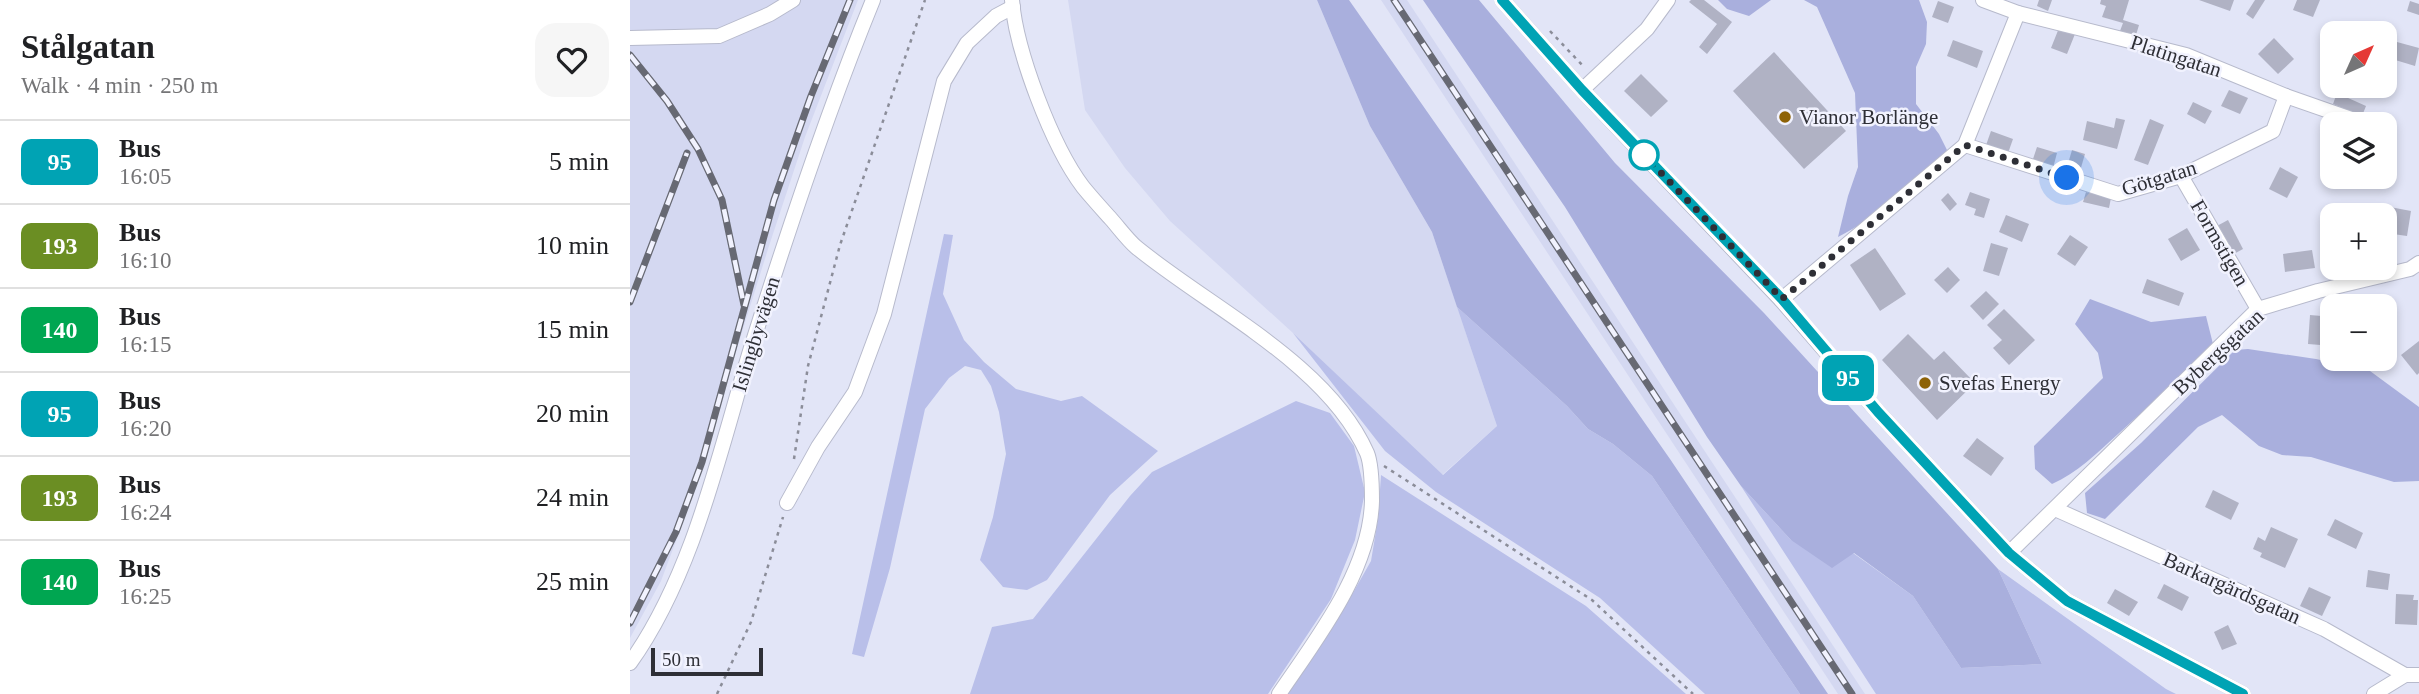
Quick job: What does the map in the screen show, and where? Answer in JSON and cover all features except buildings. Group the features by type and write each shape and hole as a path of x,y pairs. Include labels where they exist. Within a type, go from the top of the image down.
{"street":[{"path":"630,38 719,36 770,14 793,0"},
{"name":"Islingbyvägen","path":"630,663 674,586 695,529 793,216 818,142 873,0"},
{"path":"1502,0 1582,90 1782,299 1878,412 2009,553 2067,601 2243,694"},
{"path":"1582,90 1647,29 1668,0"},
{"name":"Platingatan","path":"1983,0 2018,13 2186,55 2332,112"},
{"path":"787,503 818,447 855,392 884,314 944,81 967,43 1012,4 1028,68 1052,134 1082,186 1134,245 1316,383 1348,418 1368,456 1372,501 1364,548 1339,602 1279,694"},
{"path":"1782,299 1965,145 2018,13"},
{"name":"Götgatan","path":"1965,145 2118,194 2181,176 2273,131 2286,96"},
{"name":"Formstigen","path":"2181,176 2258,309"},
{"name":"Bybergsgatan","path":"2055,509 2258,309 2318,291 2410,269 2419,263"},
{"path":"2009,553 2055,509"},
{"name":"Barkargärdsgatan","path":"2055,509 2324,629 2412,675"},
{"name":"Barkargärdsgatan","path":"2374,694 2412,675"}],"path":[{"path":"793,462 808,366 840,245 925,0"},
{"path":"1549,29 1594,78"},
{"path":"1368,456 1592,600 1693,694"},
{"path":"717,694 751,622 787,503"}],"shaded area":[{"path":"630,0 858,0 805,137 682,525 661,581 630,638"},
{"path":"1068,0 1317,0 1370,126 1432,232 1497,426 1442,475 1170,221 1125,168 1085,110"},
{"path":"1317,0 1349,0 1670,459 1828,694 1800,694 1652,476 1613,444 1588,429 1567,406 1457,307 1432,232 1370,126"},
{"path":"1381,0 1407,0 1865,694 1838,694"},
{"path":"1423,0 1479,0 1615,163 1764,313 1998,569 2042,664 1961,668 1913,596 1854,553 1832,568 1791,540 1741,486 1707,437 1565,207"},
{"path":"1718,0 1771,0 1749,16 1727,9"},
{"path":"1804,0 1919,0 1927,22 1926,44 1916,67 1916,104 1939,134 1947,150 1896,198 1868,220 1838,237 1858,167 1855,93 1817,7"},
{"path":"944,234 953,235 943,294 964,340 984,362 1016,389 1061,401 1082,396 1158,451 1110,495 1047,580 1027,590 1003,587 980,560 993,517 1006,454 999,412 991,386 981,370 965,366 949,378 925,409 890,568 864,657 852,654"},
{"path":"2090,299 2151,322 2206,316 2213,344 2094,456 2052,484 2035,469 2034,446 2103,378 2098,353 2075,324"},
{"path":"1457,307 1567,406 1588,429 1613,444 1652,476 1800,694 1705,694 1600,598 1436,492 1385,451 1293,333 1443,475 1497,426"},
{"path":"2248,349 2320,360 2320,371 2370,371 2419,407 2419,481 2394,482 2311,457 2282,455 2259,446 2222,415 2198,427 2105,519 2087,513 2085,493 2141,443 2235,350"},
{"path":"1296,401 1330,413 1354,446 1365,492 1355,540 1331,599 1268,694 970,694 992,627 1033,619 1152,472"},
{"path":"1381,475 1586,606 1686,694 1287,694 1342,612 1371,561 1378,519"},
{"path":"1741,486 1791,540 1853,553 1913,596 1961,668 2042,664 1998,569 2176,694 1876,694"}],"railway":[{"path":"630,623 676,532 702,462 774,200 811,96 850,0"},
{"path":"1394,0 1852,694"},
{"path":"630,55 667,101 698,149 722,200 744,305"},
{"path":"630,302 687,153"}],"bus line":[{"name":"95","path":"1502,0 1582,90 1782,299 1878,412 2009,553 2067,601 2243,694"}],"place":[{"name":"Vianor Borlänge","path":"1785,117"},
{"name":"Svefas Energy","path":"1925,383"}],"route":[{"path":"1644,155 1782,299 1965,145 2067,178"}]}
